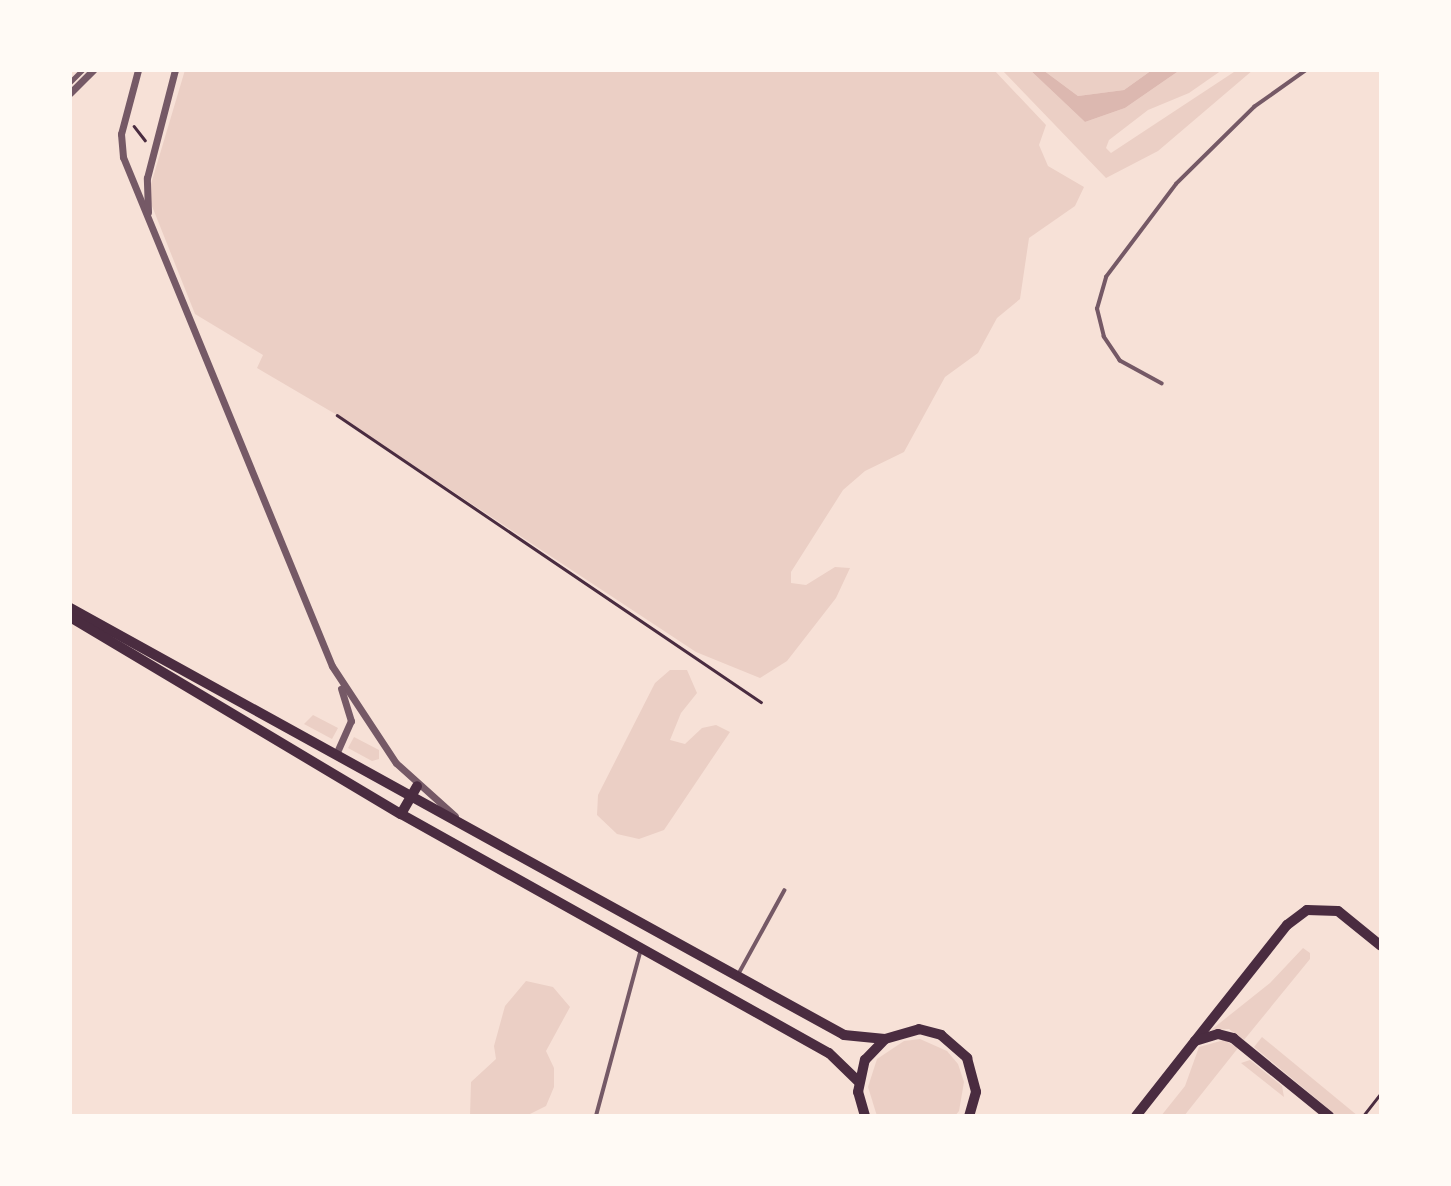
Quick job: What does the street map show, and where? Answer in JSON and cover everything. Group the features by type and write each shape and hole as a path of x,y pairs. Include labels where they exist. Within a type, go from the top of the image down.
{"main road":[{"path":"70,608 337,752 415,790 459,819 844,1035 885,1039 919,1029 952,1041 972,1069 974,1104 978,1116"},
{"path":"70,617 401,814 829,1053 858,1081"},
{"path":"401,814 415,790"},
{"path":"1136,1116 1287,925 1307,910 1338,911 1381,946"},
{"path":"1195,1041 1218,1034 1233,1038 1329,1116"},
{"path":"864,1116 858,1081 865,1060 885,1039"},
{"path":"969,1116 974,1104"}],"street":[{"path":"70,82 82,70"},
{"path":"70,93 93,70"},
{"path":"138,70 121,134 121,151 332,666 352,721 337,752"},
{"path":"170,271 145,191 175,70"},
{"path":"332,666 415,790"}],"lane":[{"path":"1162,383 1120,361 1104,337 1097,309 1106,277 1176,184 1254,107 1306,70"},
{"path":"738,975 784,891"},
{"path":"596,1116 642,948"}],"path":[{"path":"132,123 145,140"},
{"path":"337,415 761,702"},
{"path":"1363,1116 1381,1093"}],"shaded area":[{"path":"185,70 994,70 1046,125 1039,145 1048,166 1084,187 1075,206 1029,238 1020,299 997,318 978,353 945,377 904,452 865,471 843,490 791,572 791,583 806,585 835,567 850,568 836,598 787,661 760,678 696,652 337,415 257,368 263,355 195,314 150,201 151,184"},
{"path":"1002,70 1030,70 1085,122 1125,108 1180,70 1222,70 1189,93 1148,110 1109,140 1106,148 1111,153 1237,70 1253,70 1158,151 1106,178"},
{"path":"1030,70 1043,70 1078,96 1124,90 1152,70 1180,70 1125,108 1085,122"},
{"path":"1043,70 1152,70 1124,90 1078,96"},
{"path":"670,670 687,670 697,693 681,713 670,740 685,744 702,728 716,725 730,732 664,830 639,839 617,834 597,815 598,795 655,683"},
{"path":"313,715 338,728 332,739 304,724"},
{"path":"354,737 379,750 379,759 372,761 348,748"},
{"path":"1303,948 1310,953 1310,959 1244,1040 1229,1029 1211,1030 1270,983"},
{"path":"526,981 553,987 570,1007 546,1051 554,1068 554,1087 546,1106 526,1116 470,1116 471,1082 496,1059 494,1046 505,1006"},
{"path":"1262,1037 1358,1116 1337,1116 1254,1047"},
{"path":"920,1039 947,1051 958,1064 964,1082 959,1111 955,1116 877,1116 868,1087 877,1059 904,1041"},
{"path":"1224,1040 1238,1048 1184,1116 1161,1116 1185,1086 1199,1047"},
{"path":"1250,1060 1282,1086 1284,1097 1241,1063"}]}
